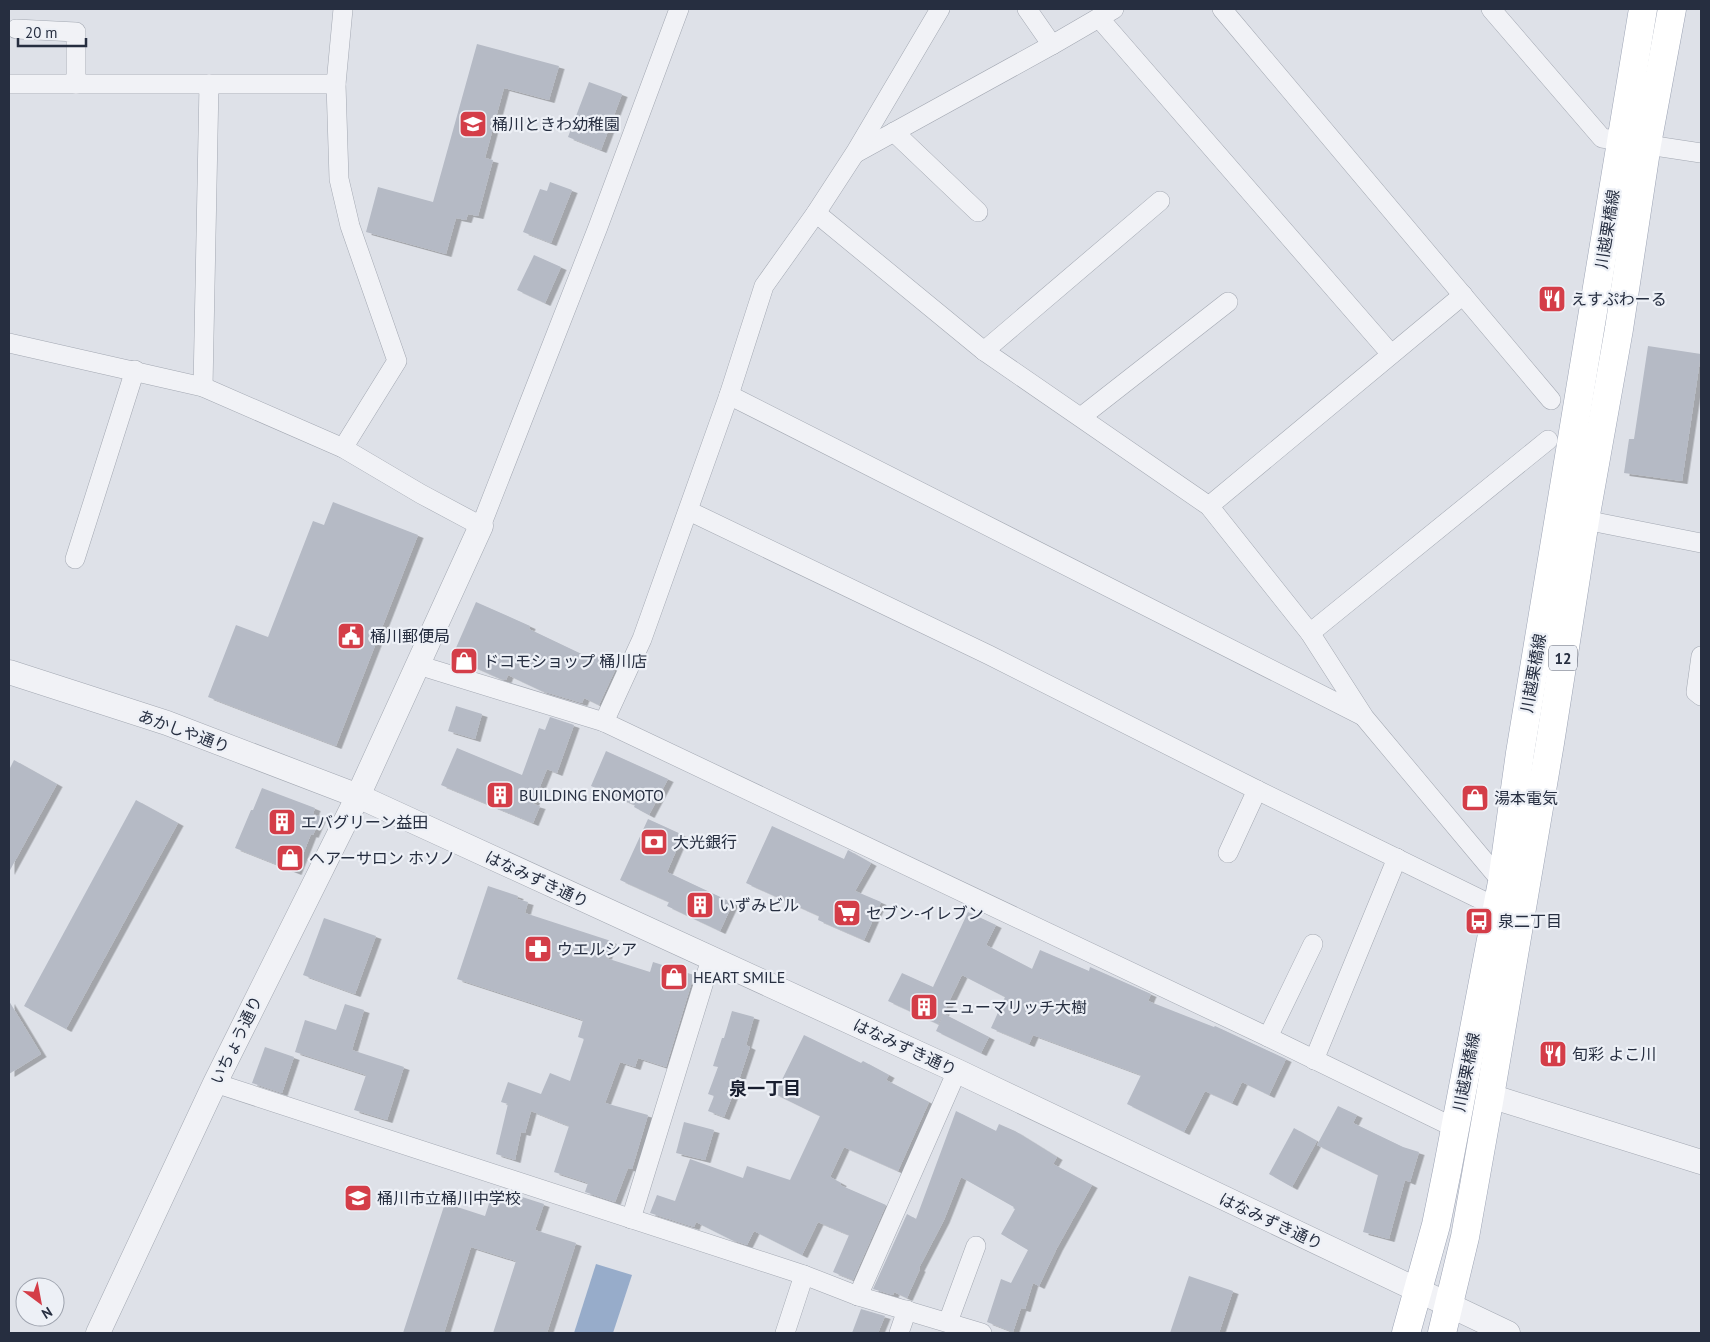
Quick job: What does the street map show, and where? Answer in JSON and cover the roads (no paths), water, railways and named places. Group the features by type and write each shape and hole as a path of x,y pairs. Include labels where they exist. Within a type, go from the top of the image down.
{"main road":[{"name":"川越栗橋線","path":"1442,1333 1465,1237 1490,1096 1549,753 1585,520 1618,329 1643,9"},
{"name":"川越栗橋線","path":"1406,1333 1436,1225 1455,1128 1499,895 1520,753 1634,142 1672,9"}],"street":[{"path":"343,9 336,84 339,180 350,226 397,361 343,448"},
{"path":"9,343 203,387 343,448 421,494 481,526 598,227 678,9"},
{"path":"604,722 642,639 689,511 764,286 816,213 855,153 940,9"},
{"path":"1028,9 1052,45"},
{"path":"1222,9 1551,400"},
{"path":"1491,9 1602,138 1701,153"},
{"path":"855,153 1107,13 1391,354"},
{"path":"16,29 76,32 76,84"},
{"path":"9,84 336,84"},
{"path":"203,387 209,84"},
{"path":"894,132 978,212"},
{"path":"984,351 1160,201"},
{"path":"816,213 984,351 1209,506 1310,633 1364,717 1499,895"},
{"path":"1209,506 1463,295"},
{"path":"1081,417 1228,302"},
{"path":"75,559 134,370"},
{"path":"729,395 1364,717"},
{"path":"1310,633 1548,440"},
{"path":"689,511 989,655 1397,858 1499,895"},
{"path":"1585,520 1701,542"},
{"name":"いちょう通り","path":"98,1333 215,1082 358,796 481,526"},
{"path":"1701,656 1696,692 1701,696"},
{"path":"418,665 604,722 1455,1128"},
{"name":"あかしや通り","path":"9,672 167,724 358,796"},
{"path":"1228,853 1257,790"},
{"name":"はなみずき通り","path":"358,796 957,1071 1508,1333"},
{"path":"1314,1060 1397,858"},
{"path":"1268,1038 1313,944"},
{"path":"631,1219 712,959"},
{"path":"858,1296 957,1071"},
{"path":"215,1082 804,1275 858,1296 982,1333"},
{"path":"1490,1096 1701,1162"},
{"path":"948,1322 976,1246"},
{"path":"785,1333 804,1275"},
{"path":"899,1333 907,1310"}],"water":[{"path":"596,1264 632,1275 613,1333 574,1333"}],"place":[{"name":"桶川ときわ幼稚園","path":"473,124"},
{"name":"えすぷわーる","path":"1552,299"},
{"name":"桶川郵便局","path":"351,636"},
{"name":"ドコモショップ 桶川店","path":"464,661"},
{"name":"BUILDING ENOMOTO","path":"500,795"},
{"name":"湯本電気","path":"1475,798"},
{"name":"エバグリーン益田","path":"282,822"},
{"name":"大光銀行","path":"654,842"},
{"name":"ヘアーサロン ホソノ","path":"290,858"},
{"name":"いずみビル","path":"700,905"},
{"name":"セブン-イレブン","path":"847,913"},
{"name":"泉二丁目","path":"1479,921"},
{"name":"ウエルシア","path":"538,949"},
{"name":"HEART SMILE","path":"674,977"},
{"name":"ニューマリッチ大樹","path":"924,1007"},
{"name":"旬彩 よこ川","path":"1553,1054"},
{"name":"桶川市立桶川中学校","path":"358,1198"}],"district":[{"name":"泉一丁目","path":"765,1088"}]}
